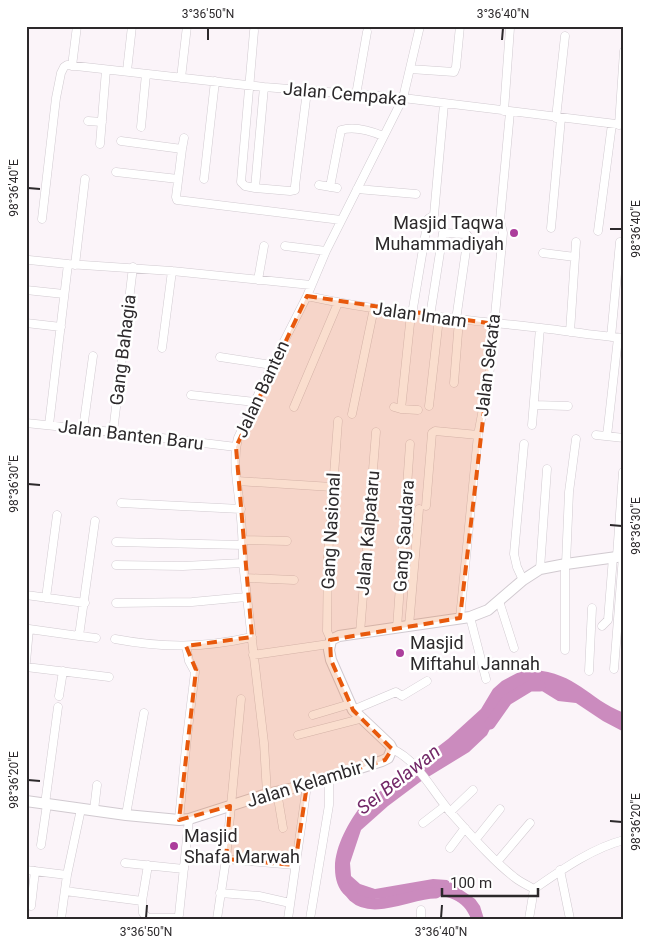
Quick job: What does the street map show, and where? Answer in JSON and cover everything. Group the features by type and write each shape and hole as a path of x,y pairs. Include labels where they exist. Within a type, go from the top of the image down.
{"main road":[{"path":"330,642 339,636 465,618 488,610 523,580 540,569 619,556"},
{"name":"Jalan Kelambir V","path":"26,801 126,815 184,820 272,793 307,785 385,760 391,755 392,749 360,718 352,707 331,660 328,650 330,642"}],"street":[{"path":"42,219 56,98 61,73 64,67 70,65 77,26"},
{"path":"127,72 132,26"},
{"path":"181,78 187,26"},
{"name":"Jalan Banten","path":"283,828 272,793 253,655 243,563 236,447 238,438 272,364 307,296 326,251 403,98 420,26"},
{"path":"410,68 454,72 460,26"},
{"name":"Jalan Sekata","path":"465,618 478,435 489,377 503,233 500,220 510,28"},
{"path":"254,31 241,182 244,186 294,190 307,91"},
{"path":"356,95 367,32"},
{"path":"551,228 565,36"},
{"path":"598,231 618,125 624,51"},
{"name":"Jalan Cempaka","path":"70,65 249,86 403,98 618,125"},
{"path":"100,144 106,70"},
{"path":"141,127 146,74"},
{"path":"204,179 215,81"},
{"path":"255,188 264,87"},
{"path":"418,410 397,408 428,219 434,215 444,104"},
{"path":"88,121 102,122"},
{"path":"318,185 333,187 341,130 364,130 383,136"},
{"path":"184,138 176,198 178,201 342,220"},
{"path":"121,141 182,149"},
{"path":"116,172 178,179"},
{"path":"49,425 64,294 72,264 85,179"},
{"path":"357,189 416,194"},
{"path":"430,316 444,233 466,234 468,239 458,320 454,383"},
{"path":"570,332 576,242"},
{"path":"608,436 618,338 620,242"},
{"path":"258,280 264,246"},
{"path":"285,246 326,251"},
{"path":"542,253 575,257"},
{"path":"29,260 172,270 311,285"},
{"name":"Gang Bahagia","path":"114,432 133,267"},
{"path":"162,348 172,270"},
{"path":"26,290 64,294"},
{"name":"Jalan Imam","path":"307,296 338,303 439,318 618,338"},
{"path":"294,407 338,303"},
{"path":"352,414 374,308"},
{"path":"429,406 439,318"},
{"path":"26,323 61,327"},
{"path":"532,425 540,328"},
{"path":"83,429 93,356"},
{"path":"220,357 272,364"},
{"path":"191,395 255,402"},
{"path":"534,405 568,406"},
{"name":"Gang Nasional","path":"330,642 326,625 328,555 338,420"},
{"name":"Jalan Banten Baru","path":"26,423 236,447"},
{"path":"409,626 432,433 435,431 478,435"},
{"name":"Jalan Kalpataru","path":"360,633 376,432"},
{"path":"596,435 624,438"},
{"path":"565,650 565,564 569,492 576,439"},
{"name":"Gang Saudara","path":"397,628 410,444"},
{"path":"523,580 514,554 524,444"},
{"path":"540,569 547,469"},
{"path":"614,669 623,472"},
{"path":"237,481 332,487"},
{"path":"121,502 240,509"},
{"path":"46,598 57,515"},
{"path":"80,636 95,521"},
{"path":"116,542 287,541"},
{"path":"591,619 605,623 619,556"},
{"path":"116,565 184,566 243,563"},
{"path":"245,578 294,580"},
{"path":"26,595 85,603"},
{"path":"116,603 192,602 246,597"},
{"path":"499,601 514,648"},
{"path":"589,671 592,608"},
{"path":"465,618 486,678"},
{"path":"26,662 28,628 96,638"},
{"path":"115,639 148,646 186,646 223,644 252,637"},
{"path":"253,655 330,642"},
{"path":"148,865 142,911 148,918 177,918 179,915 184,868 187,737 196,672 189,661 186,646"},
{"path":"26,668 109,677"},
{"path":"59,696 63,671"},
{"path":"313,715 352,707 394,693 402,696 427,681"},
{"path":"217,919 226,859 241,699"},
{"path":"41,845 58,707"},
{"path":"126,815 144,713"},
{"path":"298,735 360,718"},
{"path":"392,749 404,755 414,764 448,809 497,862 513,877 534,889"},
{"path":"310,919 329,805 329,778"},
{"path":"94,810 97,785"},
{"path":"288,919 307,785"},
{"path":"423,823 448,809 473,790"},
{"path":"61,919 67,875 81,809"},
{"path":"476,839 500,810"},
{"path":"497,862 530,823"},
{"path":"450,848 465,828"},
{"path":"529,919 534,889 560,870 610,844 624,840"},
{"path":"226,859 295,865"},
{"path":"126,863 184,868"},
{"path":"26,870 67,875"},
{"path":"560,870 570,919"},
{"path":"31,906 35,871"},
{"path":"65,891 142,901"},
{"path":"220,893 259,896 290,903"}],"highlighted area":[{"path":"307,296 494,324 460,618 330,640 331,660 353,710 392,749 385,760 307,785 295,865 226,859 230,806 179,820 196,670 186,646 252,637 236,447"}],"water":[{"name":"Sei Belawan","path":"533,670 561,676 624,713 624,732 576,703 558,701 537,688 519,690 506,700 487,735 469,752 420,782 388,806 361,830 350,863 351,876 360,884 375,889 433,879 447,880 475,899 480,906 484,919 471,919 464,906 452,899 438,895 375,899 354,899 346,896 341,891 336,880 335,861 343,835 361,806 448,739 481,709 493,689 502,681 521,671"}],"waterway":[{"name":"Sei Belawan","path":"490,724 507,700 530,686 540,686"},
{"name":"Sei Belawan","path":"347,888 354,897 362,902 372,904 436,893"}],"place":[{"name":"Masjid Taqwa Muhammadiyah","path":"514,233"},
{"name":"Masjid Miftahul Jannah","path":"400,653"},
{"name":"Masjid Shafa Marwah","path":"174,846"}]}
